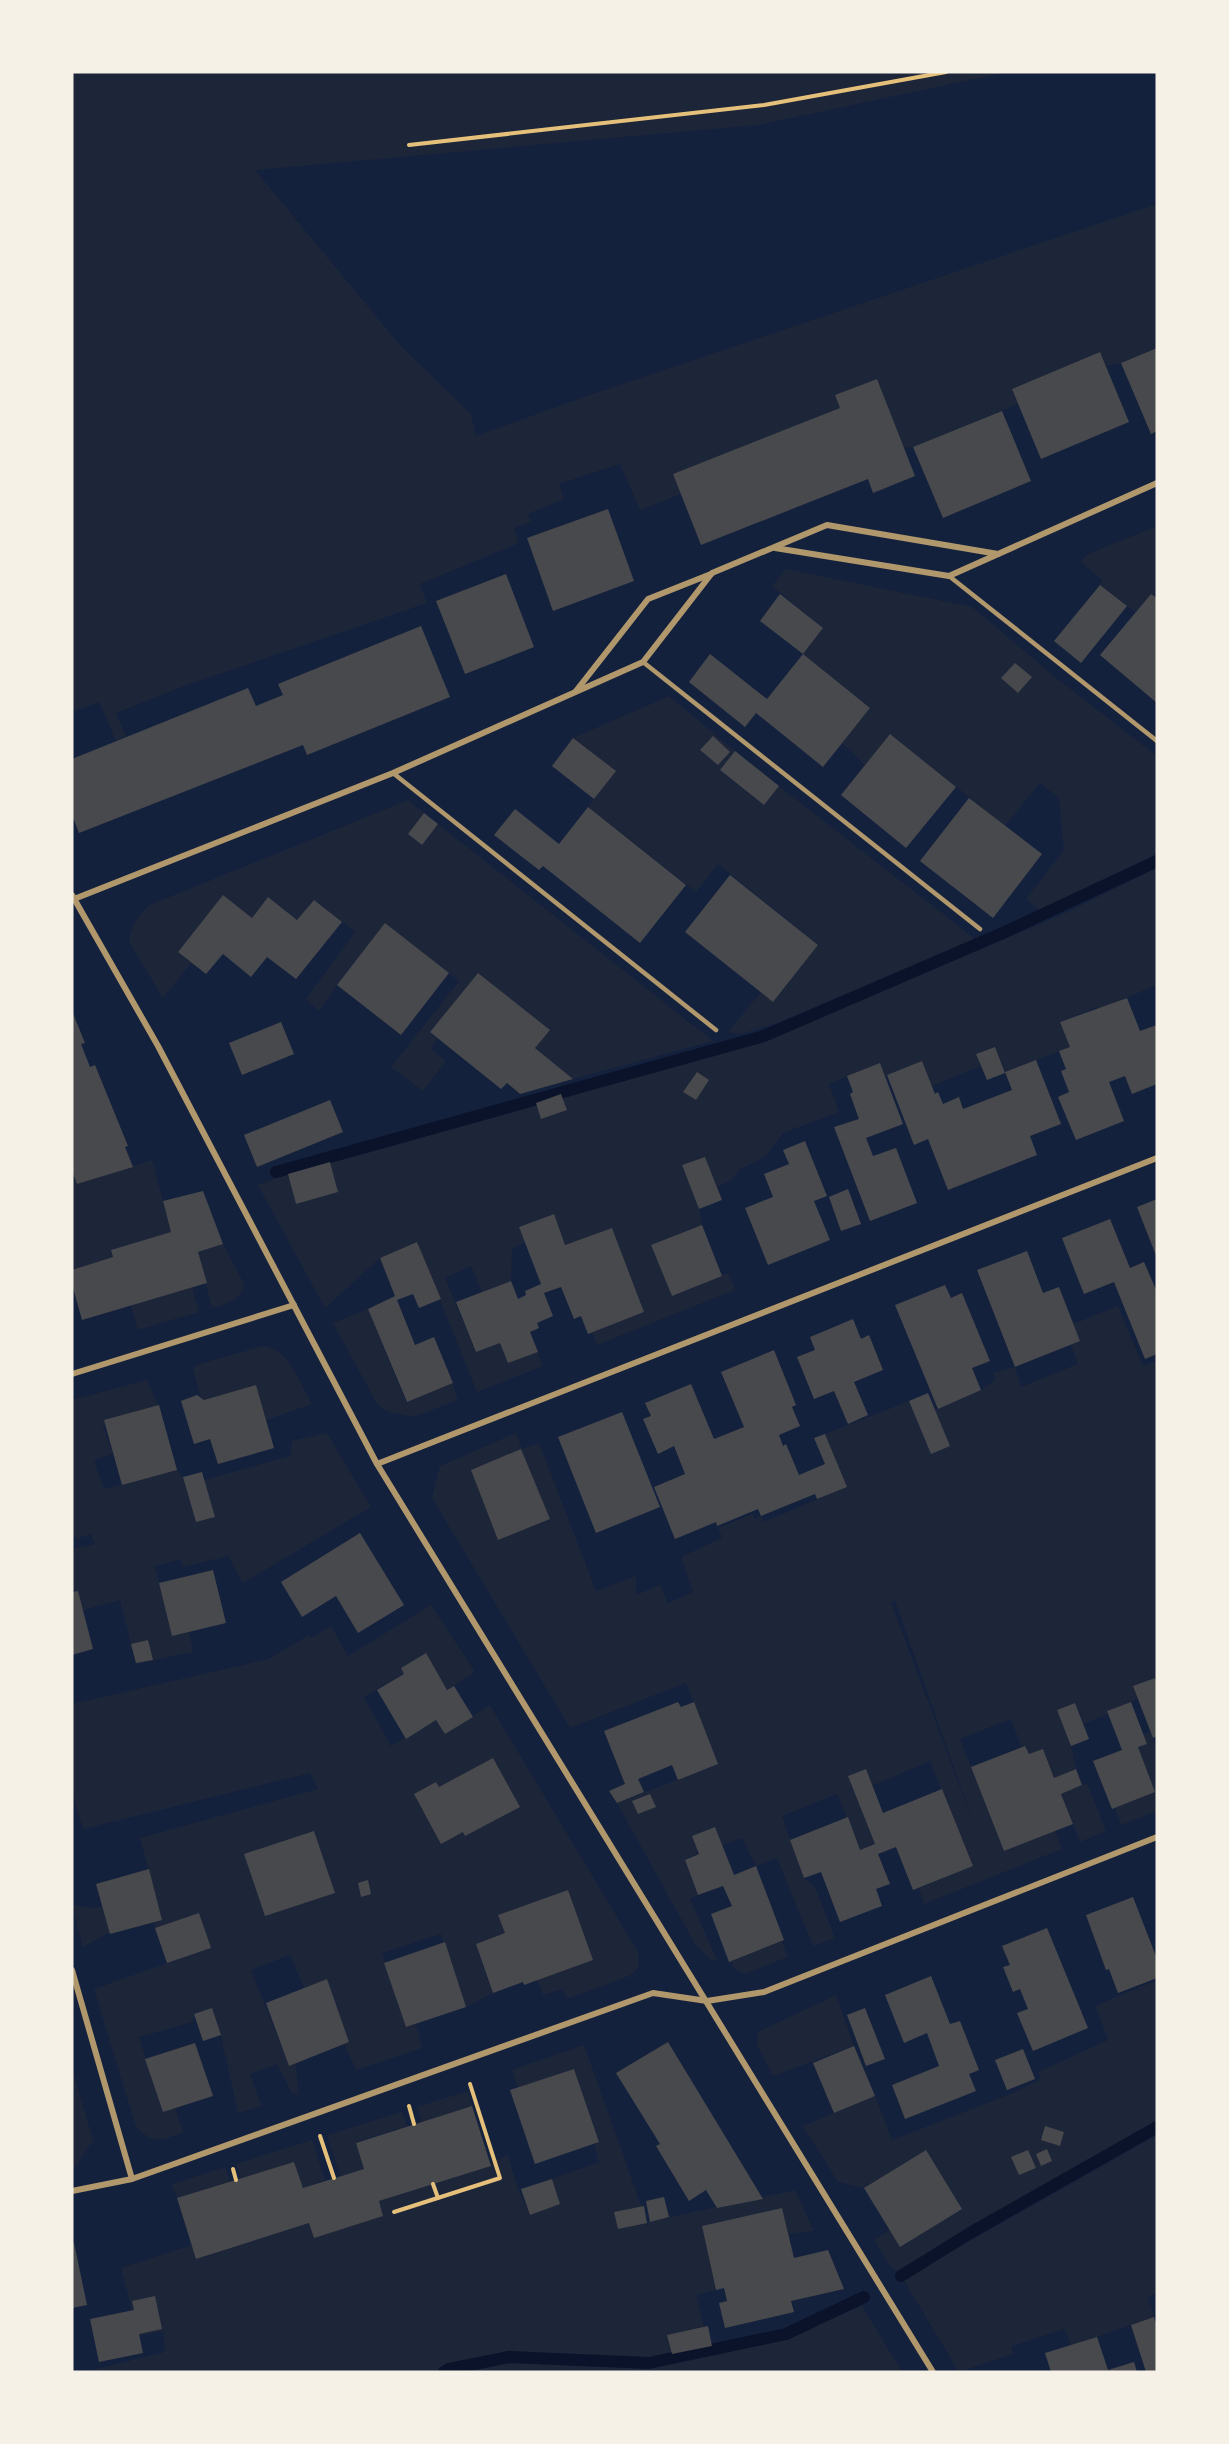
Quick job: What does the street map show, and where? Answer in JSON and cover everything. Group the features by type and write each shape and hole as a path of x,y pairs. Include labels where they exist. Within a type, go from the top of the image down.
{"street":[{"path":"774,548 949,576 1157,483"},
{"path":"576,692 648,599 827,525 998,554"},
{"path":"712,573 644,662 393,773 73,897 158,1046 377,1464 933,2372"},
{"path":"377,1464 1157,1158"},
{"path":"72,1374 294,1305"},
{"path":"72,2192 132,2179 653,1993 707,2001 764,1992 1157,1838"},
{"path":"72,1970 132,2179"}],"lane":[{"path":"949,576 1157,741"},
{"path":"644,662 980,929"},
{"path":"393,773 716,1030"}],"path":[{"path":"409,145 764,105 946,72"},
{"path":"394,2212 500,2178 463,2061"},
{"path":"313,2114 334,2178"},
{"path":"433,2184 438,2198"}],"shaded area":[{"path":"72,72 1007,72 758,125 255,170 399,344 471,414 476,436 584,397 1157,204 1157,348 1121,363 1106,366 1100,352 1012,389 1018,404 913,447 904,448 876,379 835,395 840,408 674,474 681,494 640,510 620,464 559,484 564,499 528,514 531,522 514,528 519,543 420,584 427,603 184,686 116,713 126,736 116,741 99,702 72,712"},
{"path":"1157,526 1157,598 1151,594 1135,612 1100,585 1102,580 1081,562 1086,555"},
{"path":"786,569 972,607 1055,677 1157,756 1157,854 1040,911 1026,899 1064,850 1059,798 1040,783 1005,826 890,734 865,765 842,743 870,708 803,654 823,628 772,586"},
{"path":"669,696 735,751 720,771 764,805 779,786 975,939 777,1023 741,1034 728,1032 761,992 774,1001 818,945 718,864 696,892 588,807 615,771 573,738"},
{"path":"408,800 424,813 408,834 421,845 438,824 713,1041 573,1079 535,1048 549,1029 478,973 430,1032 438,1038 431,1049 446,1061 423,1091 391,1067 459,981 385,924 319,1011 306,999 355,932 314,900 297,920 268,897 252,918 223,896 178,952 191,963 163,998 129,941 136,921 150,905"},
{"path":"1157,868 1157,985 1060,1022 1070,1047 1005,1072 994,1047 976,1054 981,1066 932,1086 922,1061 885,1076 880,1063 829,1084 839,1112 783,1133 766,1156 740,1169 731,1180 717,1187 705,1157 682,1165 699,1209 702,1225 651,1245 672,1296 728,1273 735,1290 597,1345 592,1332 644,1312 612,1228 565,1245 553,1214 519,1227 525,1242 512,1249 511,1281 482,1292 471,1266 445,1278 476,1352 500,1343 538,1352 543,1366 477,1392 417,1242 380,1258 325,1308 258,1185 288,1174 297,1204 338,1192 330,1162 382,1149 576,1091 765,1041 1059,916"},
{"path":"152,1160 171,1232 111,1250 113,1257 72,1270 72,1171 77,1184"},
{"path":"223,1244 244,1284 237,1298 212,1308 198,1252"},
{"path":"192,1287 199,1312 138,1330 131,1305"},
{"path":"1118,1306 1143,1366 1157,1361 1157,1677 1133,1686 1138,1699 1084,1724 1075,1703 1057,1710 1071,1746 1076,1769 1054,1778 1043,1750 1029,1754 1025,1746 1021,1747 1011,1719 960,1739 1004,1851 1055,1830 1062,1849 924,1904 919,1888 972,1866 930,1761 872,1786 865,1769 848,1776 875,1844 860,1850 837,1794 782,1816 804,1878 815,1887 835,1938 813,1946 777,1858 756,1866 742,1838 722,1845 715,1827 693,1836 698,1852 685,1860 698,1895 690,1899 717,1960 712,1961 695,1944 617,1803 718,1764 686,1683 570,1728 432,1498 440,1466 516,1433 522,1449 539,1443 596,1591 636,1576 636,1595 660,1585 668,1603 693,1592 681,1557 722,1538 718,1528 753,1514 754,1519 761,1516 764,1522 836,1491 825,1434 909,1401 931,1454 935,1410 981,1390 996,1379 993,1373 1015,1367 1021,1387 1078,1364 1071,1345 1080,1341 1073,1324","holes":["895,1601 971,1817 891,1602"]},
{"path":"368,1309 406,1402 452,1383 458,1400 414,1417 392,1413 377,1404 333,1323"},
{"path":"263,1346 272,1348 287,1360 312,1404 266,1420 256,1386 204,1400 200,1397 193,1368 196,1365"},
{"path":"147,1380 158,1406 103,1425 113,1454 94,1460 104,1489 177,1470 183,1477 196,1522 204,1480 290,1456 292,1441 327,1433 371,1507 243,1583 228,1556 183,1567 181,1559 155,1566 172,1635 189,1632 193,1652 136,1664 120,1600 83,1610 78,1591 72,1592 72,1549 95,1544 91,1534 79,1538 72,1536 72,1400"},
{"path":"431,1605 475,1672 447,1690 425,1653 401,1668 404,1674 364,1697 391,1746 436,1720 445,1734 490,1705 638,1952 639,1967 629,1976 567,1999 562,1989 543,1995 537,1979 499,1915 505,1933 476,1945 493,1993 466,2007 441,1934 382,1953 406,2027 416,2024 422,2048 356,2070 344,2044 327,1979 304,1988 290,1955 251,1970 289,2065 296,2062 298,2093 293,2095 277,2064 250,2074 262,2106 238,2113 221,2036 212,2009 194,2014 193,2022 139,2037 163,2112 175,2108 183,2132 158,2140 148,2137 136,2127 94,1989 210,1948 199,1913 155,1928 154,1922 162,1919 140,1838 318,1789 310,1773 83,1829 72,1792 72,1704 269,1659 309,1635 311,1638 331,1626 348,1656"},
{"path":"1151,1732 1157,1749 1157,1811 1121,1825 1115,1808 1155,1792 1138,1747 1147,1744 1143,1734"},
{"path":"1087,1783 1106,1831 1080,1842 1061,1794"},
{"path":"72,1905 92,1908 103,1906 110,1932 83,1947"},
{"path":"782,1941 788,1957 745,1974 732,1964 731,1961"},
{"path":"1157,1980 1157,2121 897,2271 891,2267 874,2240 890,2230 926,2150 864,2188 838,2182 803,2126 875,2096 892,2140 1008,2095 1041,2079 1038,2072 1108,2040 1095,2006"},
{"path":"836,1995 854,2046 773,2076 757,2045 758,2032"},
{"path":"584,2045 647,2222 795,2190 814,2231 788,2234 782,2208 702,2226 716,2290 696,2295 709,2346 648,2358 554,2356 511,2352 451,2363 439,2372 85,2372 165,2352 163,2331 139,2336 121,2268 192,2245 197,2259 309,2223 383,2216 379,2201 491,2166 490,2163 508,2155 518,2189 530,2214 560,2204 552,2179 599,2162 594,2144 599,2141 574,2069 518,2088 512,2070"},
{"path":"72,2068 93,2140 72,2170"},
{"path":"468,2091 472,2106 422,2122 417,2107"},
{"path":"402,2112 407,2126 356,2142 364,2169 340,2176 327,2135"},
{"path":"1157,2135 1157,2293 1148,2297 1154,2317 1071,2346 1065,2329 1012,2346 1013,2354 959,2372 903,2279"},
{"path":"312,2140 325,2180 303,2188 294,2162 241,2179 236,2164"},
{"path":"225,2167 230,2182 177,2198 172,2184"},
{"path":"862,2306 902,2372 449,2372 511,2360 573,2366 653,2365 687,2360 776,2341"}],"building":[{"path":"1157,348 1157,431 1151,434 1121,363"},
{"path":"1100,352 1129,422 1041,459 1012,389"},
{"path":"877,379 915,476 873,493 868,479 701,545 673,474 840,408 835,395"},
{"path":"1002,411 1031,481 943,518 913,447"},
{"path":"608,509 634,581 553,611 527,538"},
{"path":"506,574 534,647 465,674 436,601"},
{"path":"1100,585 1127,606 1081,663 1054,641"},
{"path":"780,594 823,628 803,654 760,621"},
{"path":"1151,594 1157,598 1157,703 1100,655"},
{"path":"421,626 450,697 307,755 303,745 79,833 72,815 72,759 248,688 256,706 283,695 278,684"},
{"path":"710,654 767,699 803,654 870,708 823,767 756,713 745,727 689,682"},
{"path":"1015,663 1032,677 1018,693 1001,678"},
{"path":"890,734 956,787 906,848 841,795"},
{"path":"713,736 730,752 718,765 700,750"},
{"path":"573,738 616,771 594,799 552,766"},
{"path":"735,751 779,786 764,805 720,770"},
{"path":"969,798 1042,854 993,918 920,861"},
{"path":"588,807 686,885 640,943 543,866 539,870 494,835 515,809 559,844"},
{"path":"424,813 438,824 422,845 408,834"},
{"path":"730,875 818,945 773,1002 685,932"},
{"path":"223,895 252,918 268,897 297,920 314,900 342,922 296,979 267,957 251,977 223,954 206,974 178,952"},
{"path":"385,923 449,973 401,1035 337,985"},
{"path":"478,973 550,1030 535,1048 573,1079 520,1094 507,1083 501,1089 430,1032"},
{"path":"1127,998 1140,1031 1157,1025 1157,1084 1132,1094 1125,1076 1109,1082 1124,1121 1076,1140 1058,1097 1069,1092 1061,1071 1066,1069 1059,1051 1070,1047 1060,1022"},
{"path":"72,1011 85,1043 81,1044 90,1067 95,1065 128,1146 125,1147 133,1167 77,1184 72,1171"},
{"path":"281,1022 294,1054 242,1075 229,1043"},
{"path":"995,1047 1005,1073 987,1080 976,1054"},
{"path":"1036,1060 1061,1124 1030,1136 1037,1155 948,1190 928,1139 914,1145 887,1075 922,1061 935,1094 938,1092 943,1104 959,1097 963,1109 1012,1090 1005,1072"},
{"path":"880,1063 903,1124 866,1138 873,1156 896,1148 917,1203 870,1221 834,1127 859,1119 850,1094 853,1092 847,1076"},
{"path":"697,1072 709,1080 696,1100 683,1092"},
{"path":"561,1094 567,1110 541,1119 536,1103"},
{"path":"330,1100 343,1132 257,1167 244,1135"},
{"path":"805,1141 827,1196 814,1201 830,1240 768,1265 745,1208 773,1197 764,1174 789,1164 783,1150"},
{"path":"705,1157 722,1200 699,1209 682,1165"},
{"path":"330,1162 338,1192 296,1204 288,1174"},
{"path":"848,1189 861,1224 841,1231 829,1197"},
{"path":"203,1191 223,1244 198,1252 207,1283 82,1320 72,1284 72,1270 113,1257 111,1250 171,1232 163,1201"},
{"path":"1157,1199 1157,1258 1137,1207"},
{"path":"554,1214 565,1245 612,1228 644,1312 588,1334 581,1316 574,1319 561,1287 544,1293 553,1316 537,1323 539,1328 530,1332 538,1352 508,1363 500,1343 476,1352 456,1302 511,1281 518,1299 526,1295 525,1291 541,1284 519,1227"},
{"path":"1110,1219 1130,1268 1144,1262 1157,1292 1157,1354 1145,1359 1114,1282 1084,1294 1062,1238"},
{"path":"702,1225 722,1276 672,1296 651,1245"},
{"path":"417,1242 441,1299 419,1308 413,1294 397,1300 415,1345 434,1337 453,1383 407,1402 368,1309 395,1296 380,1258"},
{"path":"1027,1251 1043,1293 1059,1287 1080,1341 1015,1367 977,1270"},
{"path":"945,1285 951,1298 962,1293 990,1361 972,1368 981,1390 938,1409 895,1305"},
{"path":"853,1319 861,1339 869,1335 883,1370 854,1382 868,1415 848,1424 834,1391 814,1399 797,1357 815,1350 810,1337"},
{"path":"774,1350 796,1405 792,1407 800,1426 779,1435 783,1446 786,1444 799,1475 825,1464 814,1438 825,1434 847,1487 817,1499 815,1494 761,1516 758,1509 717,1526 716,1522 675,1539 654,1487 685,1474 674,1446 658,1454 643,1419 651,1416 645,1403 691,1384 714,1439 744,1427 721,1372"},
{"path":"256,1385 274,1448 218,1464 210,1439 194,1444 181,1401 197,1395 204,1400"},
{"path":"928,1393 950,1446 931,1454 909,1401"},
{"path":"159,1405 177,1470 122,1485 104,1420"},
{"path":"622,1412 660,1507 596,1533 558,1437"},
{"path":"521,1449 550,1519 498,1540 471,1470"},
{"path":"202,1472 215,1517 196,1522 183,1477"},
{"path":"360,1533 404,1605 358,1633 336,1596 302,1617 281,1582"},
{"path":"213,1570 226,1623 172,1636 159,1583"},
{"path":"78,1591 93,1649 72,1655 72,1592"},
{"path":"148,1640 153,1660 136,1663 131,1644"},
{"path":"426,1653 447,1690 454,1686 473,1717 445,1734 436,1720 406,1739 377,1690 404,1674 401,1668"},
{"path":"1155,1678 1157,1683 1157,1736 1153,1738 1133,1686"},
{"path":"678,1702 681,1707 694,1702 718,1764 678,1780 672,1765 638,1779 644,1792 617,1803 609,1791 625,1784 604,1731"},
{"path":"1131,1702 1147,1744 1138,1747 1155,1792 1112,1809 1093,1761 1122,1750 1107,1711"},
{"path":"1075,1703 1089,1739 1071,1746 1057,1710"},
{"path":"1025,1746 1029,1754 1043,1749 1054,1778 1076,1769 1082,1785 1061,1794 1073,1824 1004,1851 971,1767"},
{"path":"493,1758 520,1807 465,1836 463,1832 441,1844 414,1794 436,1782 439,1787"},
{"path":"866,1769 883,1813 942,1789 973,1866 913,1890 896,1847 878,1854 890,1884 876,1889 882,1906 840,1922 821,1872 804,1878 790,1840 848,1817 860,1850 875,1844 848,1776"},
{"path":"650,1794 656,1807 638,1814 632,1801"},
{"path":"715,1827 734,1875 756,1866 784,1940 729,1962 711,1914 732,1906 723,1886 698,1895 685,1860 699,1854 692,1836"},
{"path":"314,1831 335,1893 265,1916 244,1854"},
{"path":"149,1869 162,1920 110,1934 96,1884"},
{"path":"368,1880 371,1894 361,1897 358,1883"},
{"path":"568,1890 593,1960 524,1985 523,1982 493,1993 476,1944 505,1933 498,1915"},
{"path":"1133,1897 1157,1959 1157,1978 1118,1993 1109,1969 1106,1970 1086,1915"},
{"path":"199,1913 211,1948 167,1963 155,1928"},
{"path":"1047,1928 1088,2028 1033,2051 1017,2013 1028,2009 1020,1989 1013,1992 1003,1967 1010,1965 1002,1946"},
{"path":"445,1942 466,2007 406,2027 384,1963"},
{"path":"931,1976 950,2024 960,2021 979,2070 969,2074 976,2091 905,2119 892,2085 939,2066 927,2033 904,2043 885,1995"},
{"path":"327,1979 349,2042 289,2066 266,2003"},
{"path":"212,2008 221,2035 203,2041 194,2014"},
{"path":"865,2008 885,2059 866,2066 847,2015"},
{"path":"668,2042 763,2199 717,2208 706,2190 689,2201 656,2146 660,2144 616,2073"},
{"path":"195,2043 213,2096 163,2112 145,2059"},
{"path":"854,2046 875,2096 834,2113 813,2063"},
{"path":"1023,2049 1035,2079 1007,2090 995,2060"},
{"path":"574,2069 599,2142 535,2164 510,2090"},
{"path":"472,2106 491,2166 379,2201 383,2216 314,2238 309,2223 196,2259 177,2198 294,2162 303,2188 364,2169 356,2143"},
{"path":"1045,2126 1064,2132 1060,2146 1041,2140"},
{"path":"1047,2149 1052,2161 1041,2166 1036,2154"},
{"path":"926,2150 962,2209 900,2247 864,2188"},
{"path":"1028,2150 1036,2168 1019,2175 1011,2157"},
{"path":"552,2179 560,2204 530,2215 521,2189"},
{"path":"664,2197 669,2217 650,2222 646,2201"},
{"path":"644,2206 647,2223 618,2229 614,2212"},
{"path":"782,2208 794,2258 828,2250 844,2289 791,2301 794,2312 725,2328 719,2303 727,2301 724,2288 716,2290 702,2226"},
{"path":"72,2243 74,2243 87,2305 72,2308"},
{"path":"155,2296 162,2329 139,2334 143,2353 99,2362 90,2319 134,2310 132,2301"},
{"path":"1154,2317 1157,2327 1157,2372 1146,2372 1131,2325"},
{"path":"708,2326 712,2346 672,2354 667,2335"},
{"path":"1097,2337 1108,2370 1134,2362 1137,2372 1051,2372 1045,2353"}],"waterway":[{"path":"276,1172 764,1036 1005,932 1157,861"},
{"path":"901,2276 970,2233 1157,2127"},
{"path":"444,2372 509,2357 649,2363 786,2334 864,2297"}]}
